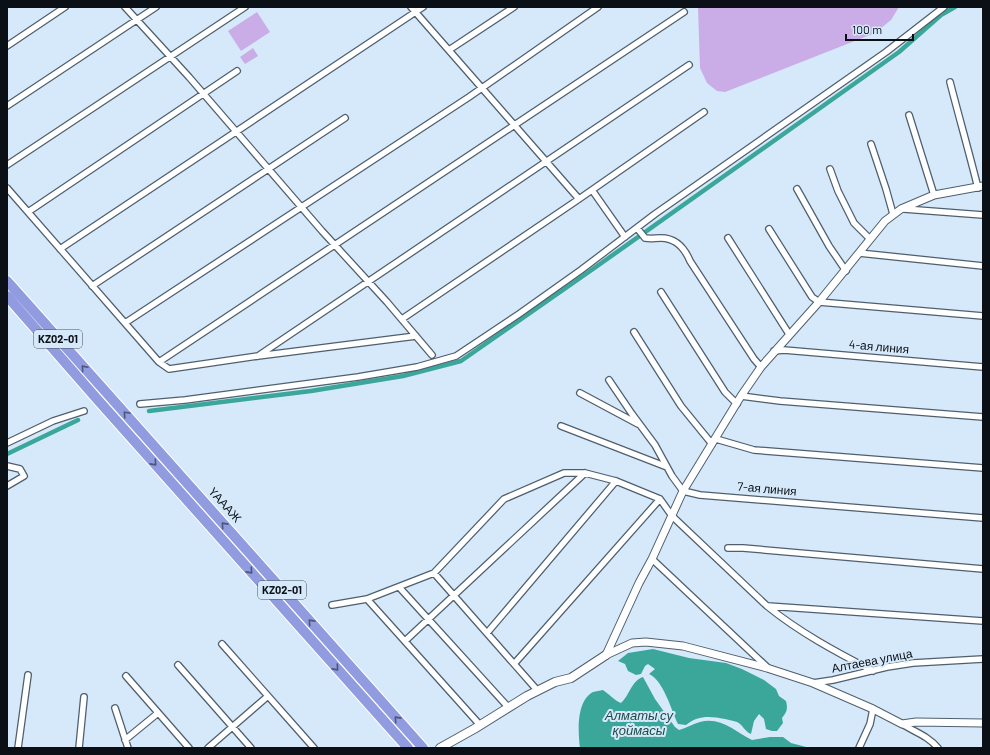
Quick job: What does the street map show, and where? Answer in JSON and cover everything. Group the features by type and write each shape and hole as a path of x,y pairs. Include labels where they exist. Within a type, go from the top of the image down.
{"highway":[{"name":"ҮАААЖ","path":"7,281 423,748"},
{"name":"ҮАААЖ","path":"7,296 408,748"}],"main road":[{"path":"440,748 537,690 555,682 571,678 606,655"}],"street":[{"path":"7,46 65,7"},
{"path":"125,7 402,319 432,355"},
{"path":"7,106 156,7"},
{"path":"7,165 245,7"},
{"path":"411,7 579,199"},
{"path":"60,249 423,7"},
{"path":"449,50 514,7"},
{"path":"125,323 302,208 482,88 598,7"},
{"path":"140,404 185,400 358,378 417,367 456,356 519,314 625,237 639,230 777,128 886,52 944,7"},
{"path":"159,362 684,12"},
{"path":"258,356 689,65"},
{"path":"28,212 237,71"},
{"path":"606,655 683,491 741,396 761,367 819,302 885,221 893,214 934,194 980,187 958,115 950,82"},
{"path":"402,319 704,112"},
{"path":"909,115 934,194"},
{"path":"92,286 345,118"},
{"path":"871,144 893,214"},
{"path":"830,169 838,191 854,223 870,239"},
{"path":"7,188 159,362 168,369 416,336"},
{"path":"797,188 829,246 846,270"},
{"path":"592,190 625,237"},
{"path":"901,209 983,214"},
{"path":"769,229 812,297 819,302 983,316"},
{"path":"639,230 645,238 671,239 686,251 690,261 754,359 761,367"},
{"path":"728,238 789,334"},
{"path":"859,253 983,266"},
{"path":"661,292 725,392 737,404"},
{"path":"634,332 681,406 714,441 754,450 983,468"},
{"name":"4-ая линия","path":"774,351 784,350 983,367"},
{"path":"609,380 655,445 667,468 683,491"},
{"path":"580,393 640,425"},
{"path":"741,396 780,401 983,417"},
{"path":"7,443 53,421 84,411"},
{"path":"561,426 667,468"},
{"path":"7,466 20,468 24,476 7,486"},
{"path":"332,605 367,599 434,573 504,499 564,473 585,473 616,481 660,499 672,516 767,606 796,627 841,655 873,671"},
{"path":"405,641 585,473"},
{"path":"487,633 616,481"},
{"name":"7-ая линия","path":"683,491 700,495 983,518"},
{"path":"514,664 660,499"},
{"path":"728,548 743,548 983,569"},
{"path":"652,559 767,668"},
{"path":"434,573 537,690"},
{"path":"399,587 508,707"},
{"path":"367,599 480,725"},
{"path":"767,606 983,620"},
{"path":"606,655 632,644 646,642 683,646 767,668 812,683 873,709 914,731 922,733 938,748"},
{"path":"222,644 314,748"},
{"name":"Алтаева улица","path":"812,683 886,667 913,663 983,660"},
{"path":"178,665 251,748"},
{"path":"18,748 28,675"},
{"path":"126,676 189,748"},
{"path":"208,748 268,696"},
{"path":"79,748 84,697"},
{"path":"115,708 128,748"},
{"path":"859,748 870,724 873,709"},
{"path":"125,740 158,713"},
{"path":"902,724 916,722 983,723"}],"shaded area":[{"path":"698,7 899,7 891,20 875,33 725,92 717,91 707,83 700,68"},
{"path":"257,12 270,32 241,51 228,31"},
{"path":"253,48 258,56 245,64 240,57"}],"water":[{"path":"653,649 689,658 726,663 764,680 776,689 779,696 786,701 787,708 782,718 783,723 777,731 766,729 764,719 759,714 754,721 751,734 737,722 714,717 695,719 686,725 678,724 663,689 649,674 655,669 648,664 645,666 641,674 636,675 628,671 625,664 618,661 628,653"},
{"name":"Алматы су қоймасы","path":"643,677 655,699 675,727 679,730 700,722 714,721 728,726 752,740 770,737 783,737 791,743 810,748 580,748 579,717 587,696 593,692 603,690 616,701 621,703 633,685"}],"waterway":[{"path":"149,411 311,391 403,376 461,361 899,52 941,15 955,7"},
{"path":"7,454 78,420"}]}
